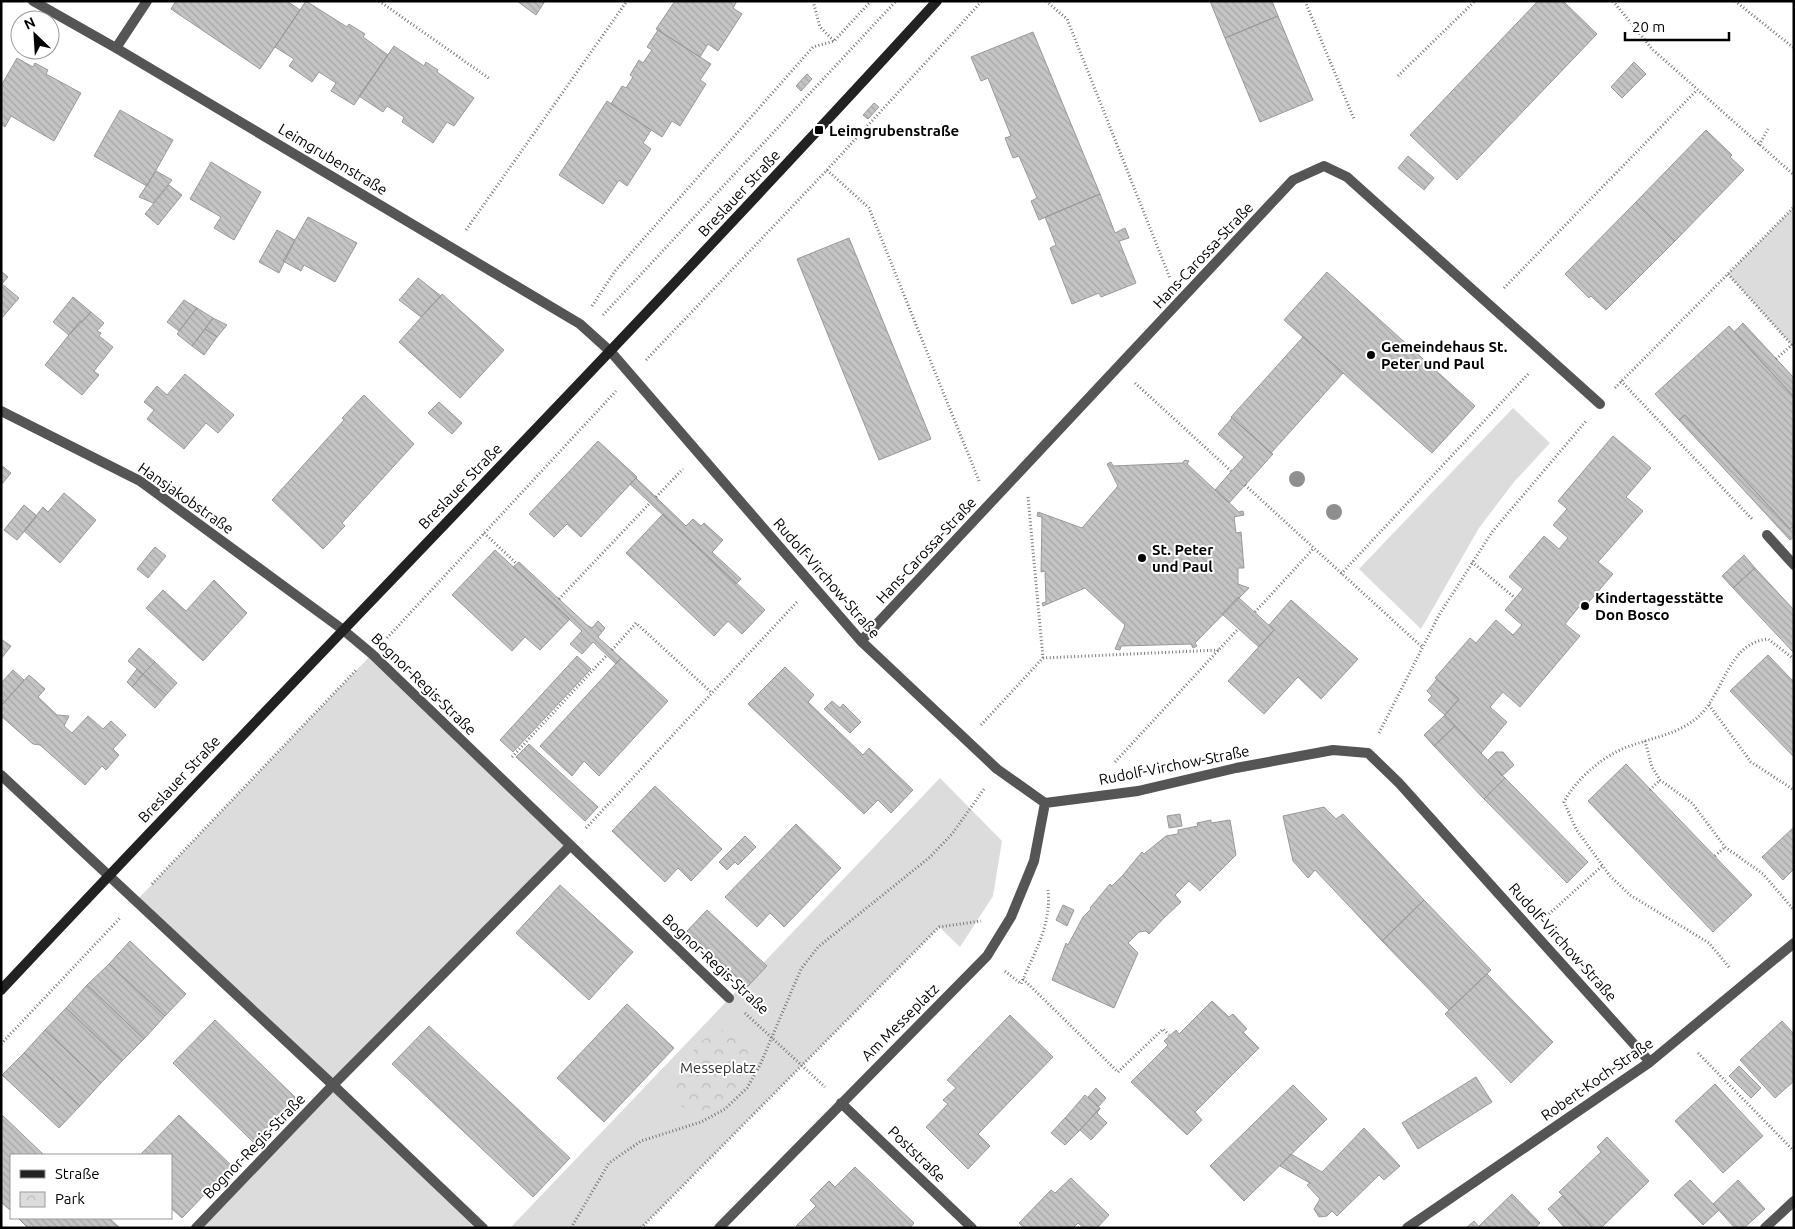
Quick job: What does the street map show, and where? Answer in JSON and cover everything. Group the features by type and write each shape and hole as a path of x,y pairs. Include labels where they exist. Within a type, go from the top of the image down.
{"street":[{"name":"Leimgrubenstraße","path":"33,1 116,48 584,328 611,352"},
{"path":"116,48 147,1"},
{"name":"Breslauer Straße","path":"1,990 342,629 611,352 937,1"},
{"name":"Hans-Carossa-Straße","path":"860,641 1293,180 1324,166 1347,177 1600,404"},
{"name":"Rudolf-Virchow-Straße","path":"611,352 860,641 997,769 1045,803 1138,791 1236,768 1333,750 1368,753 1399,783 1650,1062"},
{"name":"Hansjakobstraße","path":"1,411 140,481 342,629"},
{"path":"1767,536 1794,565"},
{"name":"Bognor-Regis-Straße","path":"342,629 372,654 729,998"},
{"path":"1,775 483,1228"},
{"name":"Am Messeplatz","path":"719,1228 986,956 1011,917 1034,861 1045,803"},
{"name":"Bognor-Regis-Straße","path":"196,1228 333,1085 570,846"},
{"name":"Robert-Koch-Straße","path":"1407,1228 1650,1062 1794,943"},
{"name":"Poststraße","path":"841,1103 972,1228"},
{"path":"1765,1228 1794,1201"}],"path":[{"path":"378,1 490,79"},
{"path":"453,249 627,1"},
{"path":"813,1 820,27 834,41"},
{"path":"584,328 615,271 813,47 834,41 871,1"},
{"path":"584,328 896,1"},
{"path":"1,1044 372,654 632,375 827,170 982,1"},
{"path":"1046,1 1068,20 1179,302"},
{"path":"1305,1 1354,119"},
{"path":"1398,76 1474,1"},
{"path":"1613,1 1653,50 1794,176"},
{"path":"1736,1 1794,48"},
{"path":"1488,304 1697,90"},
{"path":"1759,145 1768,129"},
{"path":"827,170 869,208 989,505"},
{"path":"1368,753 1439,615 1492,532 1600,404 1794,207"},
{"path":"1728,274 1793,344 1776,359"},
{"path":"1341,574 1546,355"},
{"path":"1118,367 1231,471"},
{"path":"1622,382 1767,536"},
{"path":"656,497 699,452"},
{"path":"1025,466 1043,658"},
{"path":"1245,485 1422,647"},
{"path":"559,599 650,503"},
{"path":"484,533 516,564"},
{"path":"1254,612 1314,548"},
{"path":"1472,562 1514,598"},
{"path":"570,846 812,585"},
{"path":"612,650 636,623 712,693"},
{"path":"1115,762 1238,629"},
{"path":"1743,985 1709,943 1630,895 1602,866 1576,829 1564,802 1580,780 1606,759 1625,748 1679,729 1693,721 1709,705 1728,669 1751,644 1768,639 1794,659"},
{"path":"966,741 1043,658 1219,650"},
{"path":"497,774 607,655"},
{"path":"1709,705 1751,762 1794,790"},
{"path":"1645,741 1652,767 1660,780 1692,803 1725,846 1763,874 1794,910"},
{"path":"571,1228 609,1164 641,1141 701,1122 725,1109 746,1088 760,1065 801,969 818,947 930,857 970,811 997,769"},
{"path":"1650,790 1660,780"},
{"path":"1715,856 1725,846"},
{"path":"986,956 1021,984 1040,947 1050,903 1047,876 1034,861"},
{"path":"1532,930 1602,866"},
{"path":"641,1228 939,927 1011,917"},
{"path":"1023,979 1118,1072 1163,1029 1169,1035"},
{"name":"Bognor-Regis-Straße","path":"729,998 841,1103"},
{"path":"1681,1036 1794,1150"}],"green space":[{"path":"1794,207 1794,343 1792,345 1728,274"},
{"path":"1513,408 1550,443 1514,482 1479,528 1421,629 1359,569"},
{"path":"372,654 570,846 333,1085 136,901"},
{"path":"940,778 1002,841 993,896 960,947 939,927 641,1228 510,1228"},
{"name":"Messeplatz","path":"724,1030 742,1036 751,1047 752,1060 748,1074 739,1088 727,1100 712,1108 698,1111 685,1108 678,1101 676,1091 678,1079 684,1067 691,1055 706,1038"},
{"path":"333,1085 483,1228 196,1228"}],"building":[{"path":"176,1 287,1 300,10 260,69 171,9"},
{"path":"306,1 347,27 349,24 365,34 363,37 388,55 354,105 331,91 336,83 319,72 312,82 289,66 294,59 275,47"},
{"path":"517,1 545,1 536,15"},
{"path":"675,1 737,1 733,8 742,14 718,51 708,44 700,57 656,29"},
{"path":"1210,1 1272,1 1278,16 1225,38"},
{"path":"1538,1 1563,1 1597,34 1457,180 1410,135"},
{"path":"1278,16 1313,100 1260,122 1225,38"},
{"path":"658,30 711,64 700,80 706,84 680,126 672,121 662,137 611,104 622,86 626,88 633,77 630,75 639,60 643,63 652,50 647,47"},
{"path":"1033,32 1100,194 1039,220 1031,201 1037,198 1019,156 1013,158 1005,138 1011,136 988,78 981,81 971,57"},
{"path":"394,46 424,66 426,62 474,98 454,126 447,122 433,143 402,122 404,117 387,106 383,112 359,96"},
{"path":"16,60 21,60 33,67 35,63 48,70 46,74 81,93 54,141 11,116 5,127 1,124 1,86"},
{"path":"1634,62 1646,74 1622,98 1611,87"},
{"path":"807,74 812,79 801,91 796,86"},
{"path":"607,101 651,130 643,143 651,149 627,186 619,180 603,204 559,175"},
{"path":"874,103 879,107 868,119 863,115"},
{"path":"120,110 173,140 147,186 94,156"},
{"path":"1706,130 1732,155 1730,157 1744,170 1675,241 1636,202"},
{"path":"1408,156 1434,178 1424,190 1398,168"},
{"path":"211,162 261,192 234,240 214,228 221,217 190,199"},
{"path":"156,171 172,180 153,203 139,197"},
{"path":"169,185 182,195 158,225 145,214"},
{"path":"1100,194 1115,233 1125,228 1129,238 1119,241 1136,283 1101,297 1099,293 1072,304 1050,248 1056,245 1045,217"},
{"path":"1636,202 1675,241 1606,310 1591,296 1589,298 1565,274"},
{"path":"308,217 357,243 335,282 304,265 301,271 283,261"},
{"path":"277,230 295,240 279,273 259,262"},
{"path":"849,238 931,439 879,460 797,259"},
{"path":"1,271 8,277 2,284 19,298 1,319"},
{"name":"Gemeindehaus St. Peter und Paul","path":"1327,272 1475,406 1432,453 1284,320"},
{"path":"418,278 441,296 421,317 399,300"},
{"path":"442,294 504,350 460,398 399,342"},
{"path":"73,297 91,312 69,335 53,322"},
{"path":"184,300 197,308 179,331 167,322"},
{"path":"197,308 213,318 192,346 177,334"},
{"path":"91,312 104,323 97,331 101,333 99,336 113,347 94,371 99,375 82,395 45,365 80,321 82,322"},
{"path":"213,318 227,325 217,337 205,329"},
{"path":"1743,323 1794,378 1794,397 1734,332"},
{"path":"1729,326 1794,397 1794,525 1790,529 1685,415 1679,420 1655,394"},
{"path":"205,329 217,337 204,355 192,346"},
{"path":"1303,337 1343,373 1271,453 1231,417"},
{"path":"185,374 234,415 218,433 206,423 184,449 147,419 154,410 144,402 157,386 167,395"},
{"path":"364,395 414,444 342,523 345,526 323,549 272,500"},
{"path":"439,402 462,423 452,434 428,413"},
{"path":"1685,415 1790,529 1794,525 1794,537 1790,540 1679,420"},
{"path":"1232,418 1273,454 1229,503 1215,490 1244,457 1218,434"},
{"path":"1613,436 1651,468 1626,497 1643,511 1598,562 1613,574 1582,610 1579,607 1565,624 1580,636 1520,707 1503,692 1490,707 1507,722 1481,753 1445,715 1459,699 1435,678 1470,638 1476,643 1496,620 1513,635 1522,625 1505,610 1523,589 1509,577 1544,536 1559,549 1568,538 1553,525 1567,509 1558,501"},
{"path":"598,441 637,477 581,537 567,524 554,537 529,514"},
{"name":"St. Peter und Paul","path":"1185,460 1189,461 1187,464 1239,512 1243,511 1244,515 1234,517 1236,533 1241,532 1244,568 1238,568 1238,584 1249,588 1195,643 1197,646 1193,648 1191,644 1121,646 1120,650 1115,649 1125,625 1085,588 1043,606 1042,603 1046,602 1045,571 1041,572 1042,517 1037,516 1038,512 1082,528 1118,486 1107,464 1111,462 1113,466 1182,463"},
{"path":"1,465 11,473 1,485"},
{"path":"636,478 686,526 693,519 701,526 704,523 723,540 712,552 741,579 736,584 630,484"},
{"path":"64,493 96,520 60,563 24,531 43,507 48,512"},
{"path":"24,505 37,516 17,540 4,530"},
{"path":"663,514 765,610 742,634 728,621 714,636 626,553"},
{"path":"155,547 166,556 148,578 137,569"},
{"path":"495,550 570,619 540,650 525,637 512,651 452,595"},
{"path":"1744,555 1755,568 1733,588 1722,576"},
{"path":"519,562 587,625 592,628 598,621 605,628 598,637 621,658 616,664 593,642 582,654 570,644 582,631 513,567"},
{"path":"1755,568 1794,610 1794,653 1733,588"},
{"path":"214,580 247,613 203,661 146,608 163,590 186,611"},
{"path":"1238,597 1274,630 1259,647 1222,614"},
{"path":"1291,600 1358,659 1321,699 1298,677 1264,714 1228,681 1274,630 1269,625"},
{"path":"1,639 11,646 1,659"},
{"path":"139,648 155,662 143,674 128,661"},
{"path":"1768,655 1794,682 1794,757 1730,691"},
{"path":"577,656 591,669 513,752 500,740"},
{"path":"621,658 668,701 599,776 584,761 572,776 540,746"},
{"path":"155,662 177,683 166,695 143,674"},
{"path":"785,667 814,695 808,702 863,755 869,748 913,790 891,813 878,800 864,814 748,704"},
{"path":"137,669 143,674 132,687 127,682"},
{"path":"13,670 24,680 1,706 1,683"},
{"path":"143,674 166,695 155,708 132,687"},
{"path":"29,675 45,689 38,697 57,715 69,716 64,726 72,733 88,716 103,729 111,721 126,735 113,749 119,755 106,770 102,766 85,785 40,745 33,744 1,716 1,706"},
{"path":"1437,679 1459,699 1445,715 1428,700 1432,696 1427,691"},
{"path":"832,701 840,708 843,704 861,722 850,733 824,709"},
{"path":"1445,715 1455,726 1434,746 1424,735"},
{"path":"1455,726 1505,778 1484,799 1434,746"},
{"path":"529,744 598,807 585,821 516,757"},
{"path":"1496,752 1503,752 1514,765 1502,776 1488,760"},
{"path":"1626,764 1752,895 1713,932 1588,801"},
{"path":"1505,778 1588,862 1567,883 1484,799"},
{"path":"655,786 722,849 691,881 678,868 665,882 612,831"},
{"path":"1324,807 1336,819 1343,814 1424,900 1382,941 1315,870 1308,878 1293,861 1283,816"},
{"path":"1180,814 1182,826 1169,828 1167,816"},
{"path":"1211,820 1211,823 1230,820 1236,855 1200,891 1189,881 1175,895 1181,902 1165,917 1123,875 1142,852 1144,854 1166,836 1178,834 1178,830 1198,826 1197,823"},
{"path":"796,824 841,868 784,927 770,913 757,927 725,897"},
{"path":"1794,827 1794,869 1783,880 1762,857"},
{"path":"745,836 756,847 738,865 735,862 727,870 719,862"},
{"path":"1123,875 1165,917 1149,934 1146,931 1139,932 1128,943 1138,953 1114,1008 1052,980 1066,943 1068,945 1083,917 1110,884 1112,886"},
{"path":"560,885 633,952 589,1000 516,933"},
{"path":"1424,900 1491,970 1449,1010 1382,941"},
{"path":"1063,905 1074,910 1067,926 1056,920"},
{"path":"707,910 767,966 747,987 687,931"},
{"path":"130,941 186,994 165,1016 109,964"},
{"path":"109,964 165,1016 144,1039 87,985"},
{"path":"1487,974 1553,1042 1511,1083 1445,1014"},
{"path":"87,985 144,1039 122,1061 66,1008"},
{"path":"1212,1001 1229,1017 1233,1014 1247,1029 1243,1032 1259,1048 1195,1112 1202,1120 1187,1135 1131,1082 1168,1045 1164,1041 1176,1030 1179,1034"},
{"path":"627,1004 674,1048 604,1122 557,1078"},
{"path":"66,1008 122,1061 101,1083 45,1030"},
{"path":"1010,1015 1053,1057 978,1134 990,1146 968,1169 926,1127 948,1104 943,1100 956,1088 947,1080"},
{"path":"215,1020 296,1098 253,1142 173,1063"},
{"path":"1782,1021 1794,1034 1794,1081 1775,1098 1740,1060"},
{"path":"429,1026 570,1158 533,1197 392,1064"},
{"path":"45,1030 101,1083 80,1106 24,1053"},
{"path":"24,1053 80,1106 59,1128 2,1075"},
{"path":"1739,1066 1761,1088 1751,1098 1729,1076"},
{"path":"1476,1077 1492,1102 1418,1149 1402,1123"},
{"path":"1715,1084 1763,1136 1723,1173 1675,1121"},
{"path":"1293,1085 1327,1119 1244,1201 1210,1166"},
{"path":"1096,1088 1106,1098 1098,1107 1088,1097"},
{"path":"1085,1095 1100,1108 1079,1131 1065,1118"},
{"path":"1100,1108 1097,1113 1107,1123 1091,1140 1080,1130"},
{"path":"1,1114 43,1154 10,1154 10,1210 1,1202"},
{"path":"179,1115 232,1166 182,1218 172,1209 172,1154 141,1154"},
{"path":"1065,1118 1079,1131 1065,1145 1051,1133"},
{"path":"1364,1128 1400,1166 1384,1180 1379,1175 1337,1216 1332,1211 1327,1216 1319,1217 1314,1209 1320,1199 1307,1185 1310,1183 1280,1166 1291,1154 1322,1172"},
{"path":"1607,1137 1649,1181 1601,1228 1593,1228 1559,1192 1601,1152 1597,1147"},
{"path":"855,1167 914,1223 910,1228 796,1226 816,1206 810,1200 829,1181 835,1187"},
{"path":"1071,1178 1109,1215 1097,1228 1084,1228 1078,1223 1073,1228 1024,1228 1019,1223 1051,1190 1055,1193"},
{"path":"1690,1180 1719,1210 1703,1225 1674,1195"},
{"path":"1738,1180 1765,1209 1744,1228 1735,1228 1713,1204"},
{"path":"1512,1194 1540,1223 1535,1228 1480,1228 1479,1226"},
{"path":"1562,1196 1593,1228 1565,1228 1548,1209"},
{"path":"19,1219 110,1219 120,1228 28,1228"},
{"path":"1474,1221 1480,1228 1466,1228"}],"place":[{"name":"Leimgrubenstraße","path":"819,130"},
{"name":"Gemeindehaus St. Peter und Paul","path":"1371,355"},
{"name":"St. Peter und Paul","path":"1142,558"},
{"name":"Kindertagesstätte Don Bosco","path":"1585,606"}]}
